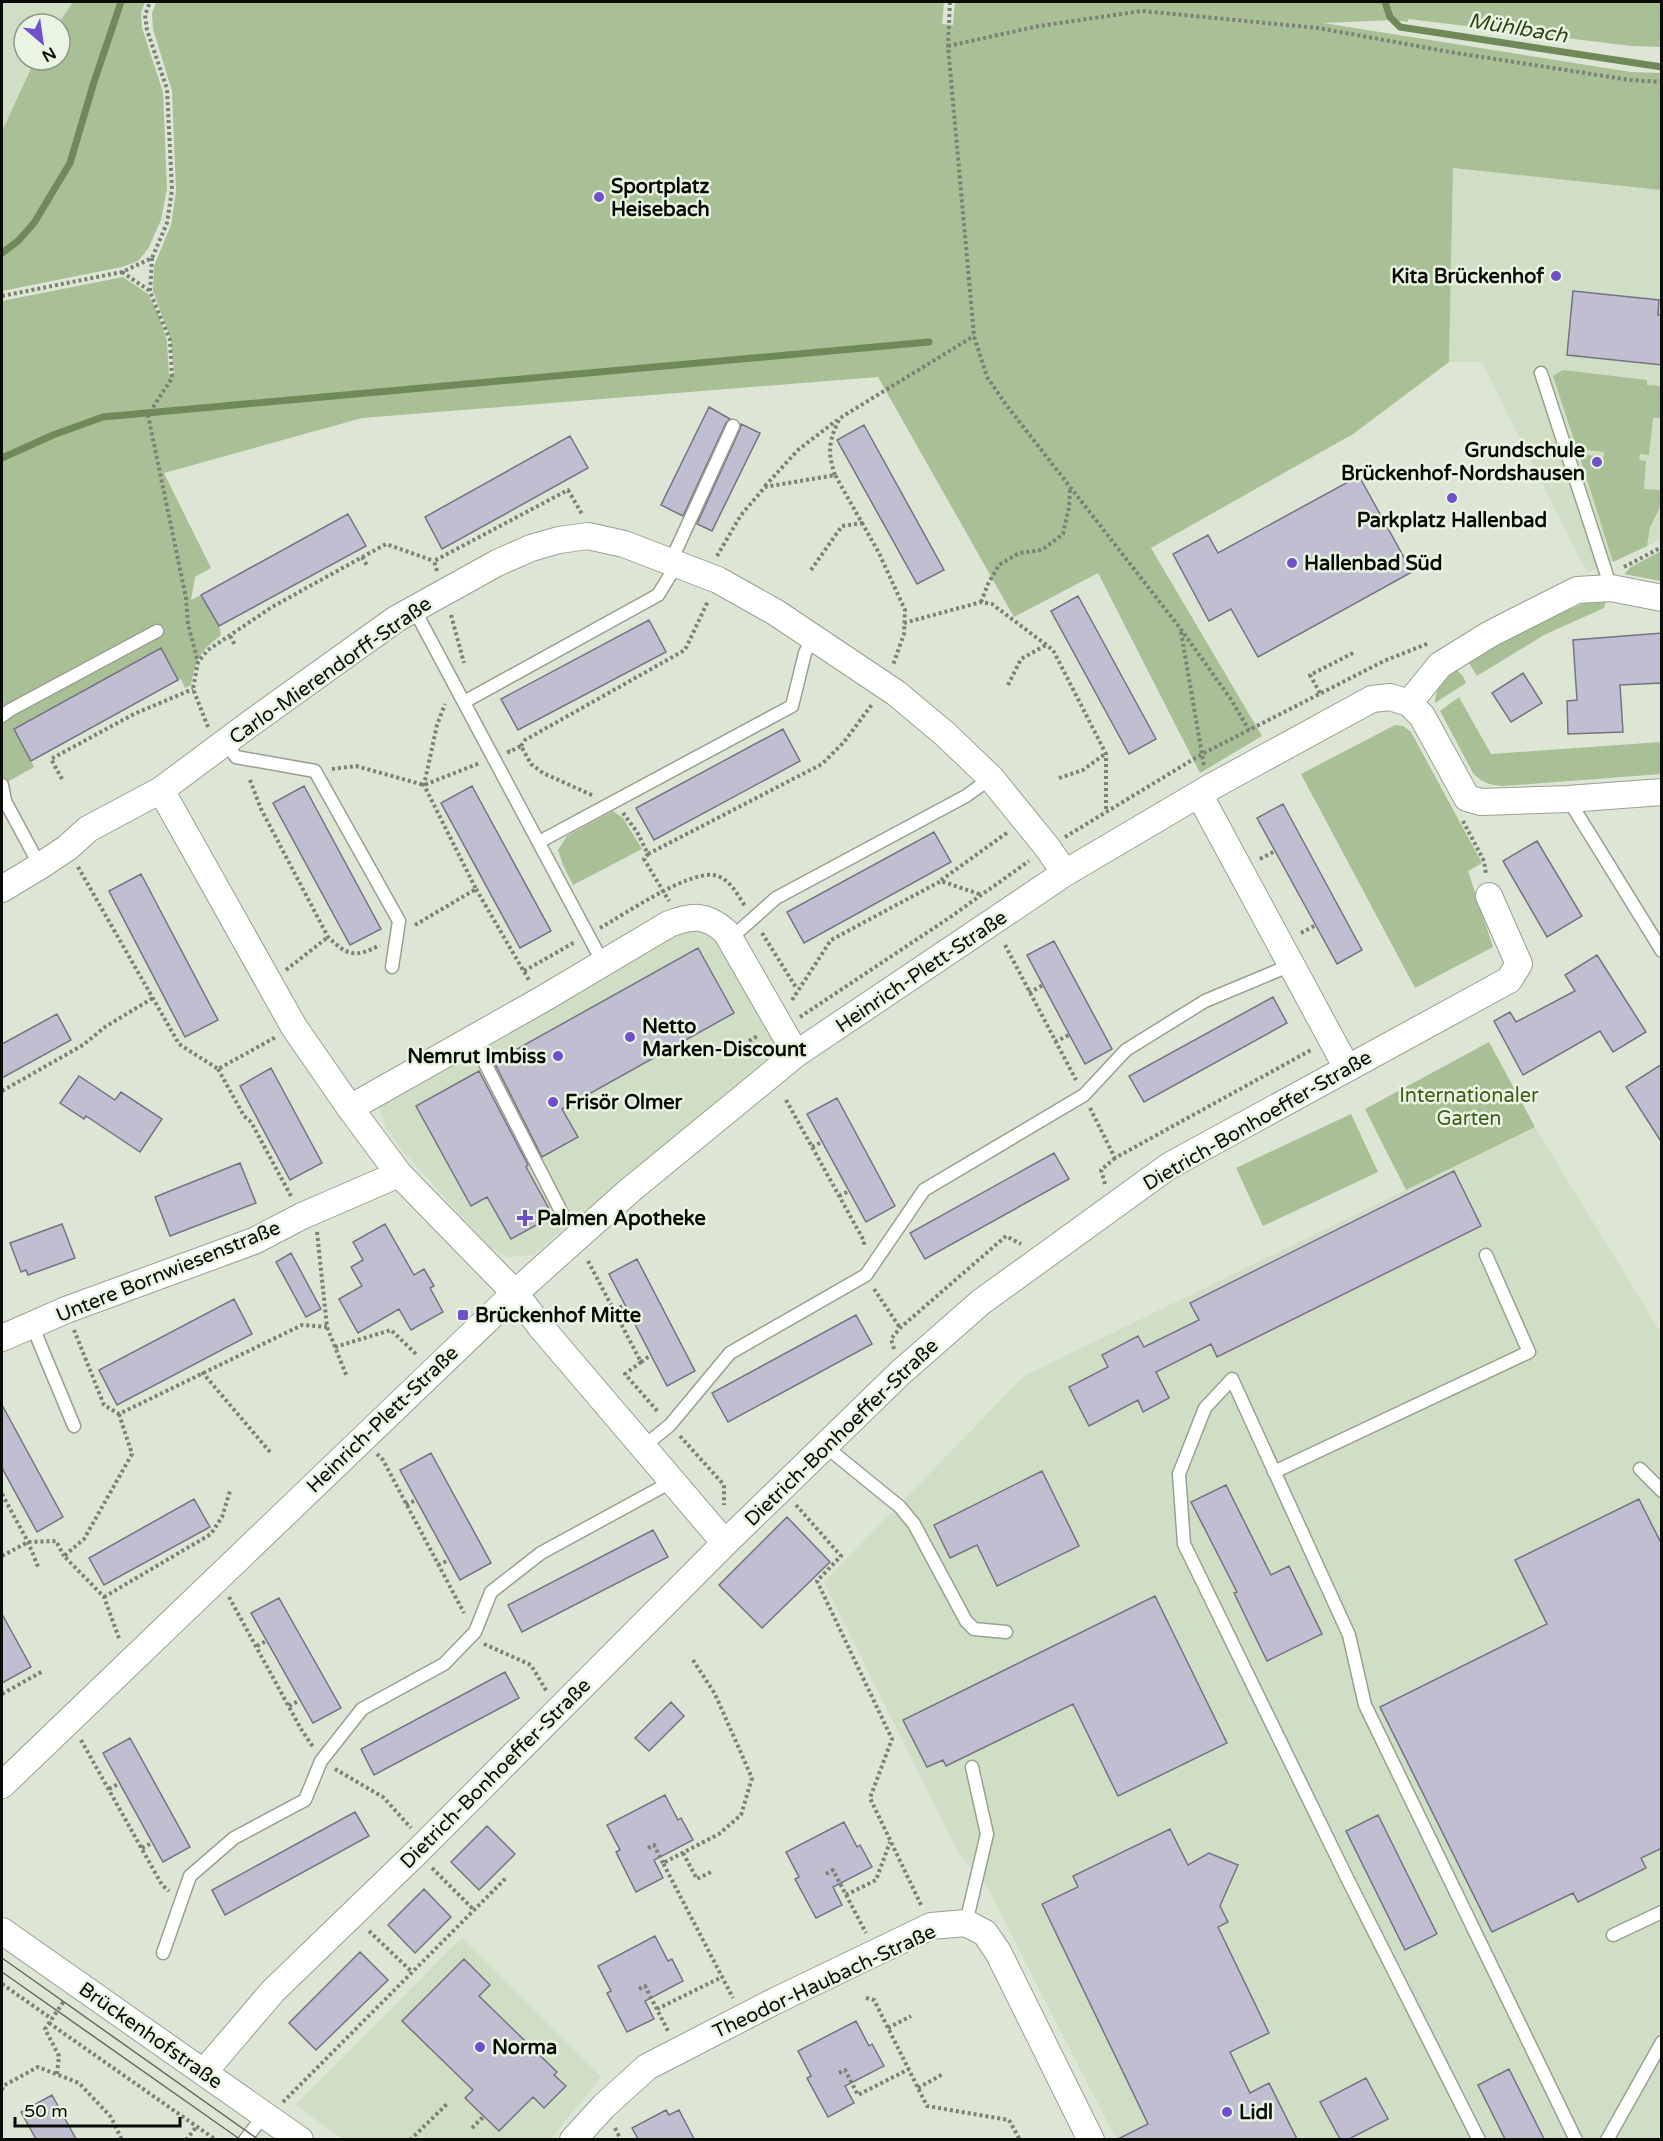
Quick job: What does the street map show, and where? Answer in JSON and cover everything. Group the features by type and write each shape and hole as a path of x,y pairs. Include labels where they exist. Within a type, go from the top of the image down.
{"street":[{"name":"Carlo-Mierendorff-Straße","path":"2,889 67,848 88,829 161,790 396,619 497,563 531,548 559,540 588,536 624,544 718,580 775,612 896,693 945,734 991,778 1065,873"},
{"path":"1662,598 1611,588 1577,590 1490,634 1440,665 1409,703 1422,716 1467,798 1481,802 1568,799 1662,792"},
{"name":"Heinrich-Plett-Straße","path":"2,1785 514,1293 629,1191 796,1054 1065,873 1204,791 1372,699 1390,697 1409,703"},
{"path":"161,790 294,1027 399,1174 514,1293 725,1543"},
{"path":"1204,791 1291,965 1347,1068"},
{"name":"Dietrich-Bonhoeffer-Straße","path":"204,2072 273,1991 421,1848 725,1543 900,1373 981,1302 1169,1166 1509,980 1519,964 1490,896"},
{"path":"350,1108 541,1000 669,924 687,917 713,921 729,937 796,1054"},
{"name":"Untere Bornwiesenstraße","path":"2,1338 66,1310 254,1241 309,1213 399,1174"},
{"path":"966,1923 985,1934 998,1952 1091,2139"},
{"name":"Theodor-Haubach-Straße","path":"573,2139 604,2106 647,2067 932,1926 966,1923"},
{"name":"Brückenhofstraße","path":"2,1931 300,2139"}],"lane":[{"path":"1541,374 1611,588"},
{"path":"464,702 658,595 733,426"},
{"path":"414,609 603,963"},
{"path":"2,716 157,631"},
{"path":"538,842 792,706 805,653 812,638"},
{"path":"221,745 236,757 315,771 399,921 392,968"},
{"path":"729,937 776,898 966,796 991,778"},
{"path":"2,784 5,801 40,866"},
{"path":"1568,799 1662,951"},
{"path":"643,1447 670,1425 730,1353 866,1275 924,1190 1084,1095 1126,1050 1205,1001 1291,965"},
{"path":"472,1038 564,1217"},
{"path":"1274,1472 1529,1352 1486,1255"},
{"path":"32,1325 74,1426"},
{"path":"1479,2139 1347,1878 1184,1544 1179,1474 1205,1408 1232,1379 1349,1635 1365,1705 1576,2139"},
{"path":"825,1446 900,1507 914,1524 966,1622 974,1629 1006,1632"},
{"path":"1640,1469 1662,1491"},
{"path":"164,1953 190,1876 234,1838 305,1800 321,1761 362,1708 444,1664 475,1632 490,1592 541,1553 673,1481"},
{"path":"966,1923 987,1834 972,1767"},
{"path":"1613,1935 1662,1912"},
{"path":"1608,2139 1662,2042"},
{"path":"245,2139 267,2117"}],"path":[{"path":"150,2 145,15 147,30 167,89 172,190 167,223 152,258 150,292 170,340 172,378 148,415 186,598 188,624 198,662 192,689 221,745 250,780 261,809 328,937 344,952 364,953 476,889"},
{"path":"950,2 948,46 974,336 987,377 1070,488 1180,628 1230,698 1249,730"},
{"path":"948,46 1039,26 1142,11 1318,28 1495,59 1630,80 1662,82"},
{"path":"2,296 122,272 152,258"},
{"path":"122,272 150,292"},
{"path":"765,486 798,450 840,418 974,336"},
{"path":"835,475 829,457 832,434 840,418"},
{"path":"981,603 988,584 999,565 1019,553 1042,550 1063,534 1069,507 1070,488"},
{"path":"811,570 842,525 863,523"},
{"path":"198,662 208,650 272,607 386,544 434,561"},
{"path":"1611,588 1622,568 1662,547"},
{"path":"362,557 368,567"},
{"path":"521,746 525,740 685,650 718,580"},
{"path":"307,588 310,594"},
{"path":"904,623 981,603 992,604 1053,650 1106,754 1106,812"},
{"path":"1180,628 1204,791"},
{"path":"230,636 235,645"},
{"path":"1008,685 1021,659 1046,645"},
{"path":"1320,693 1310,675 1355,652"},
{"path":"462,659 437,725 424,785 476,889 541,1000"},
{"path":"62,779 51,759 134,714 192,689"},
{"path":"315,771 356,766 424,785 508,752"},
{"path":"1059,778 1083,770 1106,754"},
{"path":"250,780 261,778"},
{"path":"1467,798 1461,817 1484,861 1490,896"},
{"path":"787,1010 798,989 831,940 940,881 1025,820"},
{"path":"67,848 179,1044 218,1069 244,1116 251,1122 309,1213 327,1328 347,1377"},
{"path":"940,881 982,895"},
{"path":"268,984 328,937"},
{"path":"1005,945 1115,1158 1331,1039"},
{"path":"1029,993 1043,985"},
{"path":"2,1091 83,1046 105,1027 153,998"},
{"path":"218,1069 294,1027"},
{"path":"1055,1042 1069,1035"},
{"path":"786,1100 864,1241 866,1275 900,1328 1005,1236 1043,1256"},
{"path":"812,1147 822,1142"},
{"path":"839,1196 849,1191"},
{"path":"588,1261 641,1362"},
{"path":"614,1310 625,1305"},
{"path":"64,1556 84,1539 132,1454 119,1414 104,1405 66,1310"},
{"path":"119,1414 302,1325 327,1328"},
{"path":"335,1348 392,1330 433,1370"},
{"path":"651,1355 625,1374 724,1485 725,1543"},
{"path":"202,1372 270,1452"},
{"path":"363,1437 383,1460 438,1565 483,1644 531,1665 550,1698 561,1709"},
{"path":"781,1489 841,1556 817,1581 892,1739 870,1798 932,1926"},
{"path":"104,1598 211,1534 222,1517 230,1491"},
{"path":"2,1494 28,1542 39,1569"},
{"path":"406,1505 416,1500"},
{"path":"2,1556 28,1542 56,1541 64,1556 104,1598 129,1663"},
{"path":"438,1565 449,1560"},
{"path":"214,1581 233,1601 301,1729 321,1761 383,1797 421,1848 474,1910"},
{"path":"257,1646 266,1641"},
{"path":"663,1863 719,1834 741,1815 752,1778 715,1694 693,1660"},
{"path":"2,1694 42,1671"},
{"path":"289,1706 300,1700"},
{"path":"84,1744 162,1885 180,1902"},
{"path":"108,1789 120,1783"},
{"path":"846,1895 876,1880 891,1841"},
{"path":"142,1848 152,1843"},
{"path":"648,1848 654,1845 742,2018"},
{"path":"683,1853 697,1879 711,1872"},
{"path":"826,1874 833,1870 876,1953"},
{"path":"267,2117 506,1878"},
{"path":"353,1914 412,1972"},
{"path":"657,2009 722,1977"},
{"path":"57,2074 59,2056 45,2029 77,1983"},
{"path":"2,1984 216,2139"},
{"path":"639,1989 645,1986 678,2051"},
{"path":"866,1998 874,2000 927,2106 1009,2120 1020,2139"},
{"path":"888,2028 911,2016"},
{"path":"2,2087 38,2067 79,2083 111,2117 122,2139"},
{"path":"839,2073 845,2070 858,2096 909,2069"},
{"path":"918,2088 943,2074"},
{"path":"410,2139 448,2103"},
{"path":"472,2128 484,2116"},
{"path":"186,2139 197,2126"}],"shaded area":[{"path":"2,2 73,2 66,12 12,12 12,72 29,72 2,131"},
{"name":"Kita Brückenhof","path":"1453,168 1661,190 1661,539 1587,573 1482,362 1449,362"},
{"path":"694,925 718,936 770,1029 773,1045 770,1058 533,1255 509,1257 490,1248 401,1149 385,1126 380,1111 383,1099 683,929"},
{"path":"1535,1127 1661,1333 1661,2139 1116,2139 987,1887 958,1852 824,1582 1024,1376"},
{"path":"462,1937 601,2077 551,2139 343,2139 295,2105"}],"green space":[{"path":"73,2 145,2 141,13 142,28 163,92 167,189 161,220 148,249 138,261 122,267 2,291 2,131 29,72 72,72 72,12 66,12"},
{"path":"156,2 944,2 942,24 953,25 955,2 1661,2 1661,47 1632,46 1408,19 1408,22 1394,20 1323,23 1631,72 1661,73 1661,190 1453,168 1449,362 1353,434 1151,548 1262,736 1200,773 1098,573 1014,617 878,377 362,418 164,473 211,568 195,577 191,600 201,595 219,626 221,635 200,656 191,685 185,688 181,679 178,680 161,648 14,729 34,767 2,785 2,301 123,277 148,294 159,316 167,341 169,375 174,372 171,340 153,291 154,266 171,225 176,191 172,91 153,29 152,13"},
{"path":"1563,370 1647,380 1647,385 1661,386 1661,418 1653,418 1649,455 1640,454 1639,460 1646,461 1644,489 1661,490 1661,505 1650,527 1647,546 1613,562 1579,454 1604,457 1604,452 1577,449 1553,376"},
{"path":"1661,551 1661,581 1624,574 1631,567"},
{"path":"1597,598 1607,599 1604,608 1544,635 1477,676 1466,658 1544,620"},
{"path":"1457,670 1466,683 1435,703 1444,678"},
{"path":"1459,697 1491,754 1661,742 1661,774 1503,786 1486,783 1473,773 1440,711"},
{"path":"1395,725 1403,726 1411,732 1482,863 1468,871 1493,947 1415,988 1301,774"},
{"path":"613,811 623,818 642,849 573,885 558,850 567,836"},
{"name":"Internationaler Garten","path":"1489,1042 1535,1127 1406,1190 1365,1109"},
{"path":"1351,1114 1378,1172 1263,1226 1236,1168"}],"building":[{"path":"1573,291 1659,300 1658,315 1662,315 1662,365 1567,355"},
{"path":"709,407 730,419 726,423 683,516 661,505"},
{"path":"741,424 760,433 712,531 697,524"},
{"path":"864,425 944,570 917,584 837,440"},
{"path":"570,436 588,468 442,549 425,517"},
{"name":"Hallenbad Süd","path":"1359,476 1412,572 1258,657 1231,609 1209,621 1173,554 1208,535 1218,553"},
{"path":"348,514 366,546 219,626 201,595"},
{"path":"1078,596 1156,739 1129,754 1051,611"},
{"path":"649,620 666,652 518,730 501,699"},
{"path":"1662,633 1662,683 1620,685 1623,732 1568,734 1567,701 1577,700 1573,640"},
{"path":"161,648 178,680 31,761 14,729"},
{"path":"1523,673 1542,703 1511,722 1492,693"},
{"path":"783,729 800,761 654,840 636,808"},
{"path":"304,786 381,929 350,945 273,803"},
{"path":"472,786 551,931 520,948 441,803"},
{"path":"1283,804 1362,950 1337,964 1257,818"},
{"path":"934,832 951,862 804,943 787,912"},
{"path":"1537,841 1582,916 1547,937 1503,861"},
{"path":"141,874 218,1020 185,1037 109,891"},
{"path":"1054,941 1112,1049 1085,1064 1027,955"},
{"path":"698,948 734,1013 562,1109 578,1137 542,1157 494,1062"},
{"path":"1597,955 1646,1032 1613,1052 1600,1031 1523,1075 1494,1021 1510,1012 1516,1022 1575,991 1565,975"},
{"path":"1273,997 1287,1023 1144,1102 1129,1076"},
{"path":"57,1014 71,1040 2,1078 2,1044"},
{"path":"1662,1064 1662,1143 1626,1087"},
{"path":"271,1068 322,1163 290,1180 240,1086"},
{"path":"479,1071 553,1216 511,1239 487,1197 471,1206 416,1106"},
{"path":"79,1076 115,1100 121,1092 162,1119 140,1152 86,1116 84,1119 60,1103"},
{"path":"837,1098 895,1206 866,1222 807,1114"},
{"path":"1054,1153 1069,1179 925,1259 910,1233"},
{"path":"240,1163 256,1203 170,1236 155,1197"},
{"path":"1454,1171 1481,1226 1217,1357 1211,1344 1156,1372 1169,1398 1143,1412 1138,1400 1089,1426 1069,1387 1108,1367 1102,1355 1138,1336 1144,1347 1199,1320 1190,1303"},
{"path":"62,1224 75,1258 28,1275 26,1270 21,1272 10,1243"},
{"path":"385,1224 414,1275 424,1269 434,1286 430,1288 443,1312 411,1330 399,1309 358,1333 339,1299 362,1286 351,1267 363,1260 353,1242"},
{"path":"291,1253 321,1309 306,1317 276,1262"},
{"path":"637,1259 695,1371 667,1386 609,1274"},
{"path":"234,1299 252,1334 117,1405 99,1370"},
{"path":"856,1315 872,1344 728,1422 712,1393"},
{"path":"2,1405 63,1517 37,1532 2,1468"},
{"path":"431,1453 491,1563 460,1580 400,1470"},
{"path":"1042,1471 1079,1546 997,1586 977,1545 950,1558 934,1525"},
{"path":"1226,1485 1271,1575 1289,1566 1322,1634 1267,1661 1234,1593 1237,1592 1191,1502"},
{"path":"194,1499 210,1527 104,1585 89,1558"},
{"path":"1639,1499 1662,1545 1662,1848 1641,1858 1646,1868 1578,1902 1573,1893 1492,1932 1380,1707 1547,1624 1515,1560"},
{"path":"787,1517 830,1562 762,1628 719,1585"},
{"path":"653,1530 668,1557 522,1632 508,1605"},
{"path":"1155,1596 1227,1743 1118,1796 1073,1704 946,1766 943,1760 927,1767 903,1720"},
{"path":"279,1598 341,1708 313,1723 251,1613"},
{"path":"2,1614 31,1667 2,1683"},
{"path":"505,1672 519,1698 374,1775 361,1749"},
{"path":"671,1702 684,1716 649,1751 635,1738"},
{"path":"130,1738 190,1847 163,1862 103,1753"},
{"path":"665,1795 678,1820 681,1818 693,1840 654,1860 663,1878 636,1892 616,1852 620,1850 607,1825"},
{"path":"355,1812 369,1836 225,1915 212,1890"},
{"path":"1378,1815 1437,1934 1405,1950 1346,1831"},
{"path":"844,1822 857,1847 860,1845 872,1867 833,1887 842,1905 816,1918 795,1879 799,1877 786,1852"},
{"path":"487,1826 515,1854 479,1890 451,1862"},
{"path":"1170,1829 1188,1865 1209,1853 1238,1865 1220,1906 1228,1922 1218,1927 1269,2033 1230,2052 1250,2093 1269,2083 1297,2139 1118,2139 1148,2124 1042,1904 1078,1887 1073,1876"},
{"path":"424,1889 451,1917 415,1953 388,1925"},
{"path":"655,1936 668,1961 672,1959 683,1981 645,2001 654,2019 627,2032 607,1993 611,1991 598,1966"},
{"path":"360,1952 388,1980 316,2050 289,2023"},
{"name":"Norma","path":"464,1959 490,1985 479,1996 557,2072 554,2075 566,2086 544,2108 533,2097 499,2131 465,2098 473,2090 402,2021"},
{"path":"856,2021 869,2046 872,2044 884,2066 845,2086 854,2103 828,2117 807,2078 811,2076 798,2051"},
{"path":"1509,2069 1544,2139 1505,2139 1478,2085"},
{"path":"1366,2078 1388,2119 1349,2139 1340,2139 1320,2102"},
{"path":"52,2095 76,2139 36,2139 21,2112"},
{"path":"666,2110 669,2115 679,2110 694,2139 638,2139 632,2128"}],"waterway":[{"path":"2,253 18,241 34,223 70,163 121,2"},
{"name":"Mühlbach","path":"1385,2 1390,17 1400,27 1662,67"},
{"path":"2,458 53,435 103,417 929,342"}],"tram line":[{"path":"2,1958 259,2140"},
{"path":"2,1972 241,2140"}],"place":[{"name":"Sportplatz Heisebach","path":"599,197"},
{"name":"Kita Brückenhof","path":"1556,276"},
{"name":"Grundschule Brückenhof-Nordshausen","path":"1597,462"},
{"name":"Parkplatz Hallenbad","path":"1452,498"},
{"name":"Hallenbad Süd","path":"1292,563"},
{"name":"Netto Marken-Discount","path":"630,1037"},
{"name":"Nemrut Imbiss","path":"558,1056"},
{"name":"Frisör Olmer","path":"553,1102"},
{"name":"Palmen Apotheke","path":"525,1218"},
{"name":"Brückenhof Mitte","path":"463,1315"},
{"name":"Norma","path":"480,2047"},
{"name":"Lidl","path":"1227,2112"}]}
